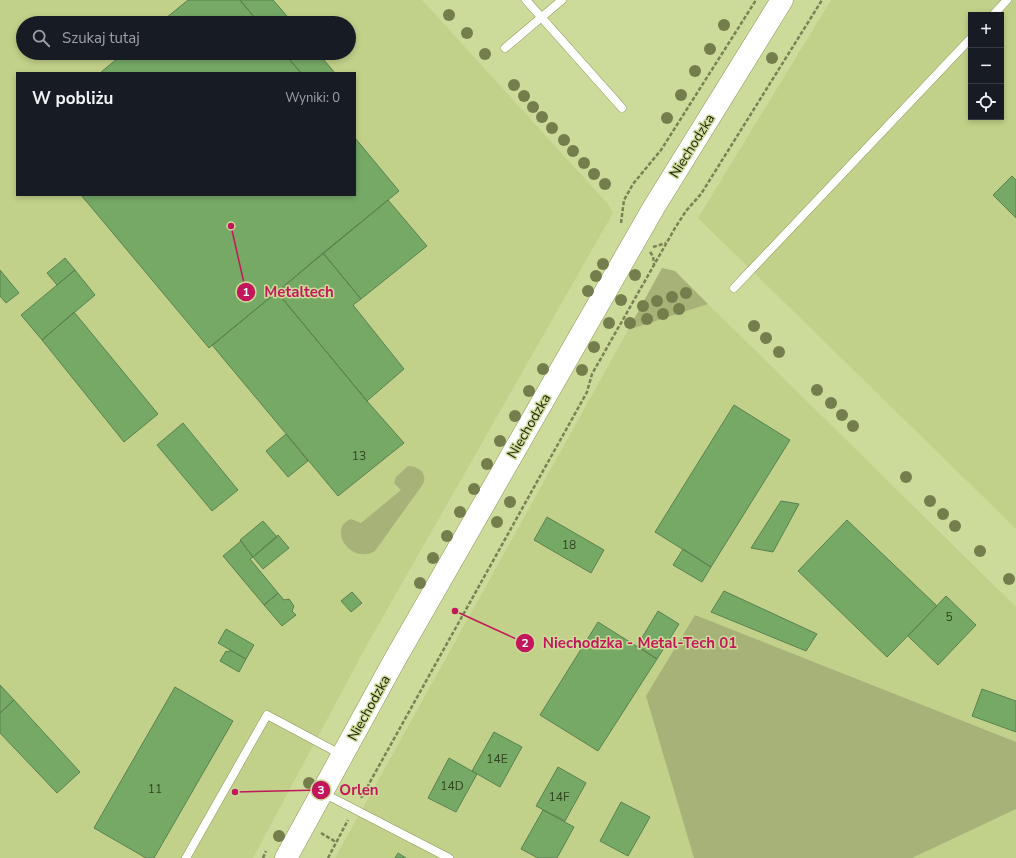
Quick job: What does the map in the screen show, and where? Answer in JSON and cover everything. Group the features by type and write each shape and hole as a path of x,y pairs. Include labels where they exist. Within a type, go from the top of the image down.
{"street":[{"name":"Niechodzka","path":"286,858 394,661 654,207 782,0"}],"lane":[{"path":"526,0 622,108"},
{"path":"505,48 562,0"},
{"path":"996,12 1007,0"},
{"path":"734,288 968,41"},
{"path":"186,858 267,715 343,755"},
{"path":"322,793 449,858"}],"path":[{"path":"328,858 587,392 592,374 675,228 686,211 701,194 822,0"},
{"path":"648,248 652,254 654,265"}],"shaded area":[{"path":"0,0 422,0 608,204 613,213 368,643 253,858 0,858"},
{"path":"831,0 1016,0 1016,529 698,218"},
{"path":"662,268 675,271 708,304 628,330"},
{"path":"708,304 1016,607 1016,858 335,858 628,330"},
{"path":"408,466 415,467 423,473 423,484 375,551 366,554 357,553 350,549 341,537 341,530 344,524 351,519 361,523 401,490 394,483 396,477"},
{"path":"695,615 1016,742 1016,809 912,858 694,858 646,696"}],"building":[{"path":"188,0 240,0 253,16 169,16"},
{"path":"240,0 273,0 287,16 253,16"},
{"path":"116,60 290,60 300,72 101,72"},
{"path":"290,60 324,60 334,72 300,72"},
{"path":"356,139 399,191 209,348 82,196 356,196"},
{"path":"1012,176 1016,180 1016,218 993,195"},
{"path":"388,200 427,246 361,299 323,253"},
{"path":"323,253 361,299 353,305 404,369 367,401 277,292"},
{"path":"65,258 75,270 57,285 47,273"},
{"path":"0,270 19,293 6,303 0,296"},
{"path":"75,270 95,295 42,340 21,315"},
{"path":"277,292 367,401 404,443 338,496 212,345"},
{"path":"74,312 158,414 124,442 42,340"},
{"path":"734,405 790,440 711,567 655,532"},
{"path":"183,423 238,490 212,511 157,445"},
{"path":"286,434 308,461 288,477 266,451"},
{"path":"781,501 799,504 773,552 751,548"},
{"path":"547,517 604,550 591,573 534,540"},
{"path":"847,520 937,606 887,657 798,571"},
{"path":"263,521 277,537 253,557 240,540"},
{"path":"278,535 289,548 263,569 253,557"},
{"path":"241,541 253,557 250,559 278,593 264,605 223,556"},
{"path":"683,549 711,567 702,582 673,565"},
{"path":"724,591 817,634 806,651 711,612"},
{"path":"352,592 362,603 351,612 341,601"},
{"path":"278,593 284,600 289,599 294,606 292,611 296,615 282,626 264,605"},
{"path":"946,596 976,625 938,665 908,636"},
{"path":"658,611 679,624 657,659 637,646"},
{"path":"598,622 657,659 598,751 540,715"},
{"path":"226,629 254,645 246,659 218,643"},
{"path":"230,650 246,659 239,672 220,661 226,651 229,652"},
{"path":"0,685 14,700 0,713"},
{"path":"175,687 233,721 154,858 146,858 94,828"},
{"path":"982,689 1016,701 1016,732 972,716"},
{"path":"14,700 80,772 57,793 0,733 0,713"},
{"path":"494,732 522,747 500,787 472,771"},
{"path":"449,758 477,774 456,812 428,798"},
{"path":"558,767 586,783 565,821 536,806"},
{"path":"621,802 650,817 628,856 600,841"},
{"path":"543,810 574,827 557,858 538,858 521,849"},
{"path":"398,853 406,858 395,858"}],"place":[{"name":"Metaltech","path":"231,226"},
{"name":"Niechodzka - Metal-Tech 01","path":"455,611"},
{"name":"Orlen","path":"235,792"}]}
